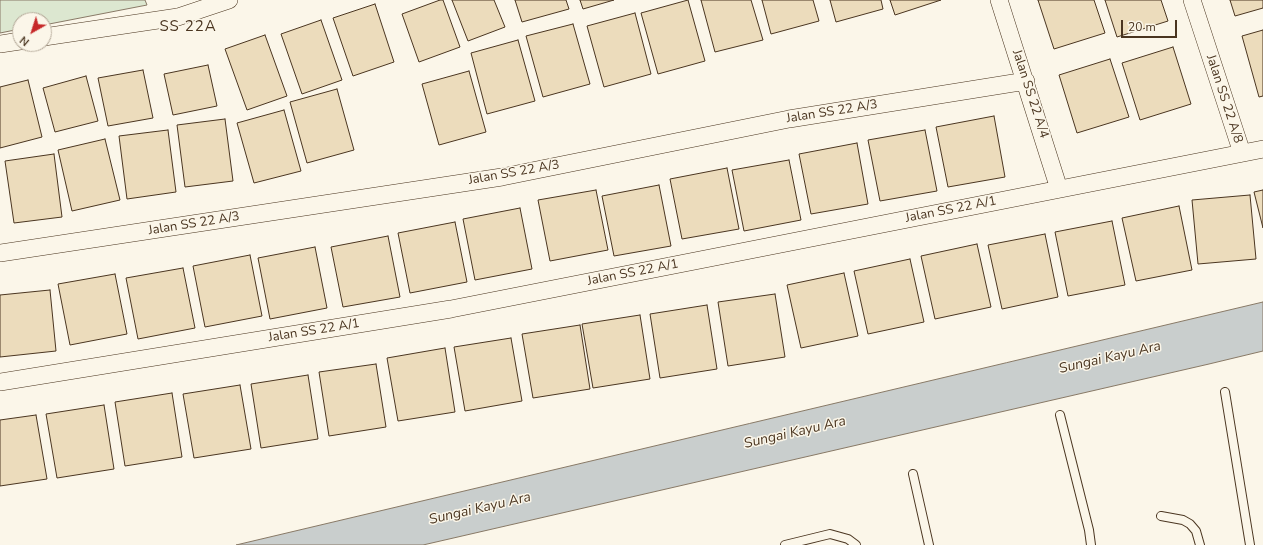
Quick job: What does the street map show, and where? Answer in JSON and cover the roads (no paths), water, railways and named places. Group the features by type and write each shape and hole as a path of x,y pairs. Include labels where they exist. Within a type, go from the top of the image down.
{"street":[{"path":"52,36 178,17 228,0"},
{"name":"Jalan SS 22 A/4","path":"999,0 1026,81 1059,189"},
{"name":"Jalan SS 22 A/8","path":"1192,0 1242,153"},
{"path":"0,44 12,42"},
{"name":"Jalan SS 22 A/3","path":"0,253 502,177 790,119 1026,81"},
{"name":"Jalan SS 22 A/1","path":"0,382 450,309 1263,149"}],"lane":[{"path":"1225,392 1250,545"},
{"path":"1060,415 1090,530 1091,545"},
{"path":"913,474 930,545"},
{"path":"1161,516 1183,520 1190,524 1196,531 1200,545"},
{"path":"785,545 830,534 848,539 856,545"}],"water":[{"name":"Sungai Kayu Ara","path":"1263,302 1263,351 1209,364 423,545 236,545"}],"district":[{"name":"SS 22A","path":"188,27"}]}
